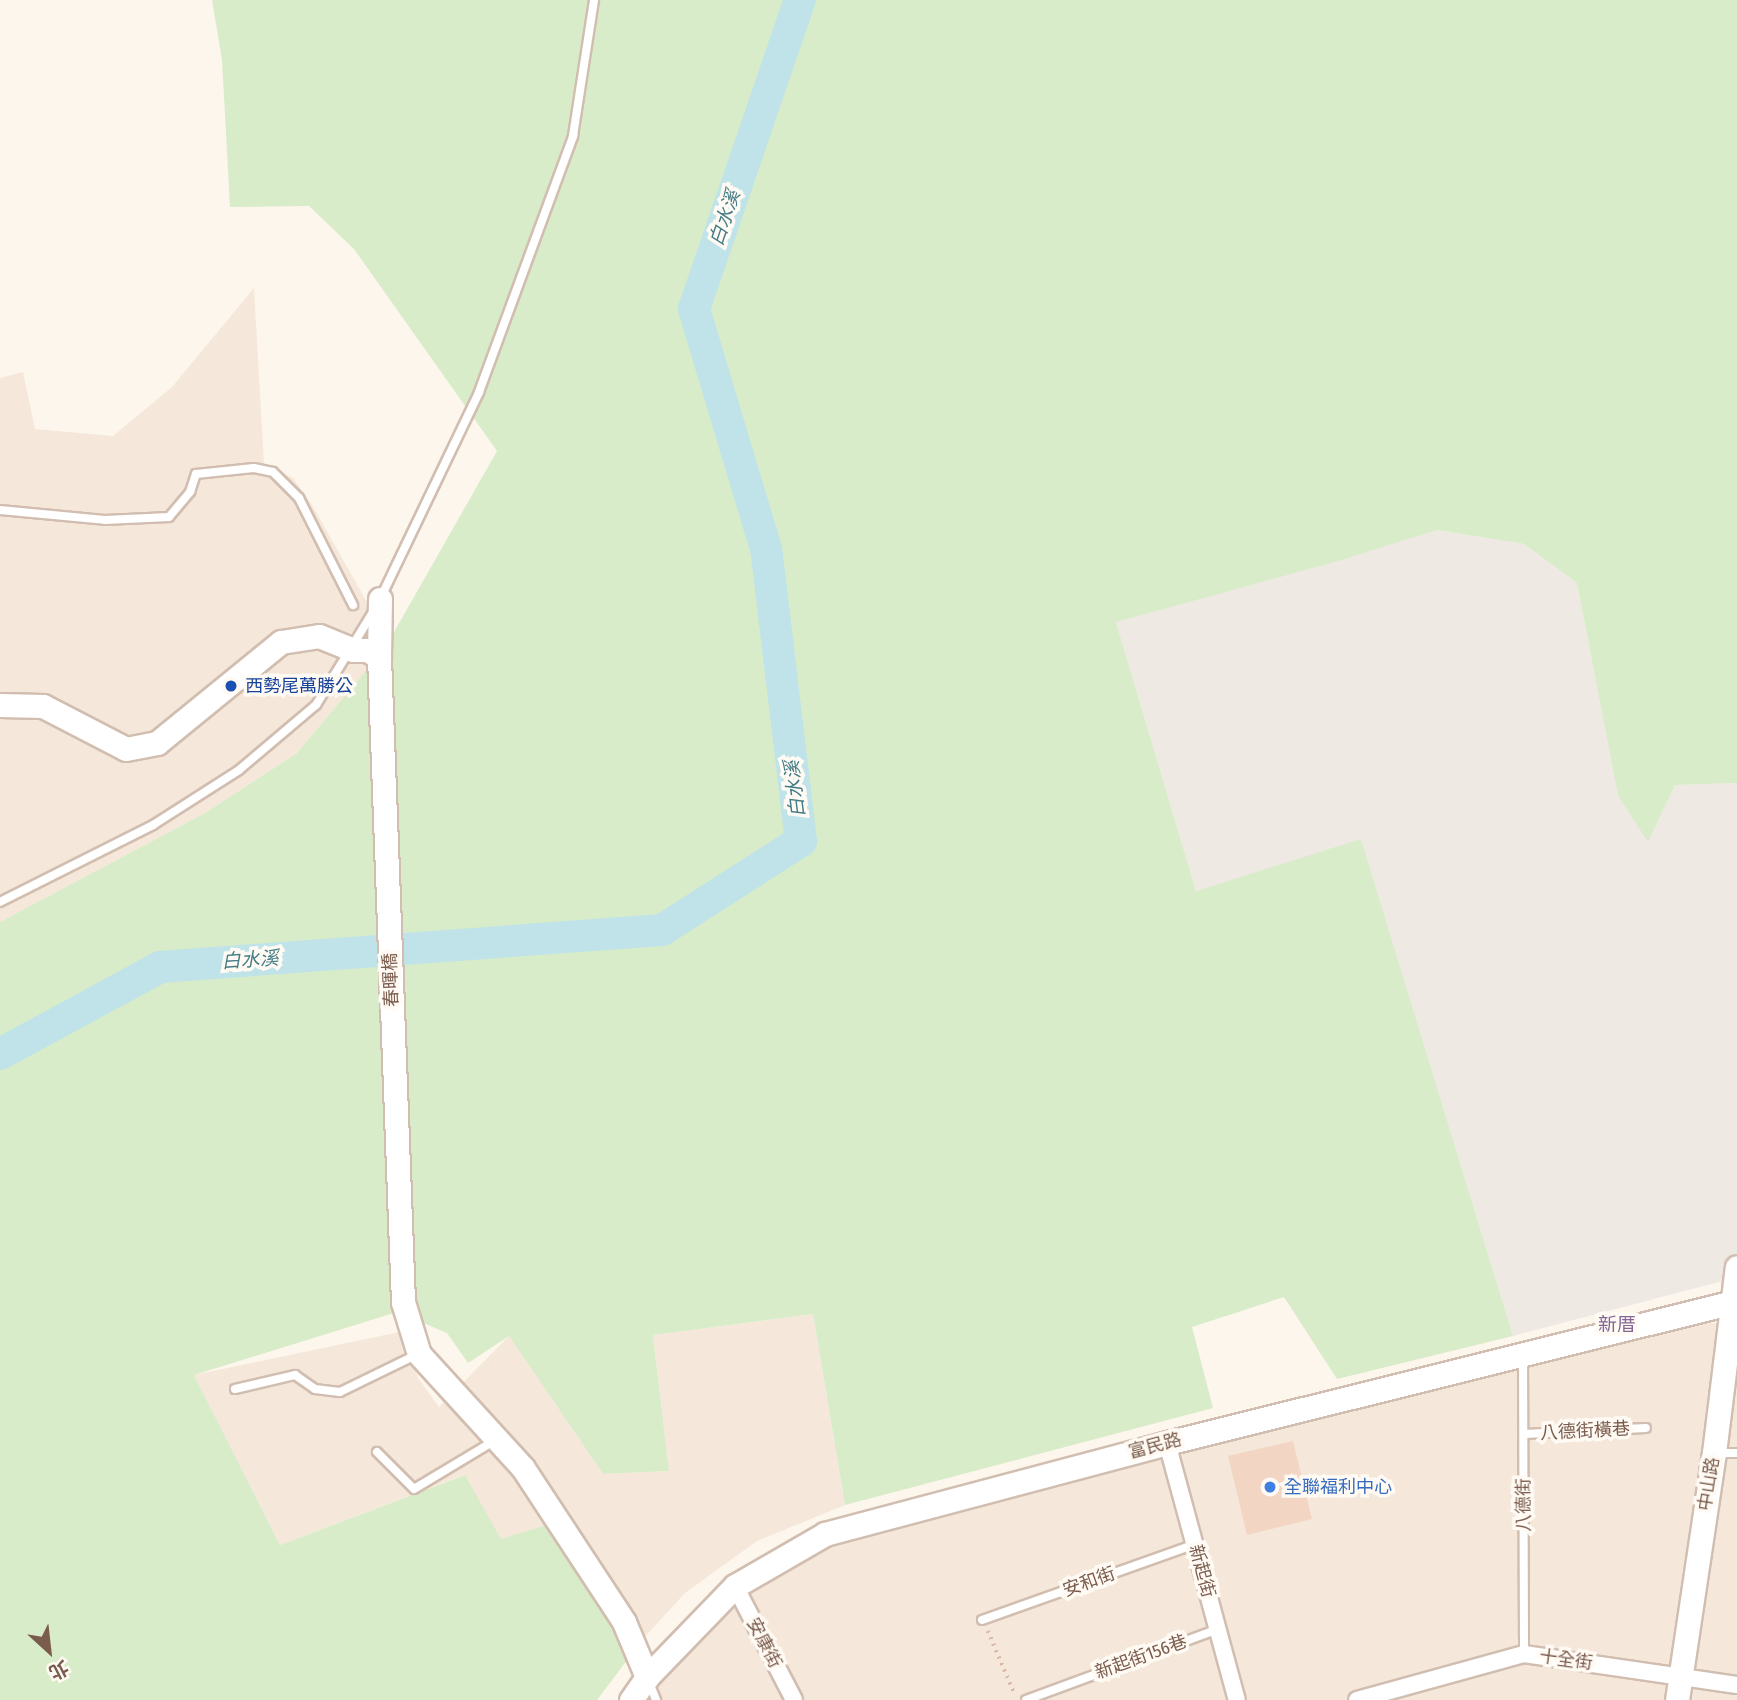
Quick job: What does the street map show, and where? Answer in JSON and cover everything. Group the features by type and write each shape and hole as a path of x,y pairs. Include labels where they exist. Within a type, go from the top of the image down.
{"street":[{"name":"春暉橋","path":"380,599 379,657 403,1302 419,1354"},
{"path":"0,705 43,706 126,749 158,743 281,642 319,636 353,649 367,650 379,657"},
{"name":"中山路","path":"1677,1700 1714,1453 1737,1267"},
{"name":"富民路","path":"631,1700 647,1677 734,1586 825,1534 1167,1443 1524,1356 1734,1301"},
{"path":"419,1354 523,1468 624,1622 647,1677"},
{"name":"新起街","path":"1167,1443 1237,1700"},
{"name":"安康街","path":"734,1586 794,1700"},
{"name":"十全街","path":"1357,1700 1524,1654 1737,1685"}],"lane":[{"path":"0,901 153,825 239,770 317,705 353,649 380,599 479,392 573,136 594,0"},
{"path":"0,510 105,520 169,517 190,492 196,474 254,468 274,472 299,498 353,605"},
{"path":"235,1389 295,1375 315,1389 340,1392 419,1354"},
{"name":"八德街","path":"1524,1356 1524,1654"},
{"name":"八德街橫巷","path":"1524,1434 1646,1428"},
{"path":"377,1452 414,1489 497,1440"},
{"path":"1714,1453 1737,1453"},
{"name":"安和街","path":"982,1619 1195,1544"},
{"name":"新起街156巷","path":"1026,1700 1218,1629"},
{"path":"647,1677 656,1700"}],"path":[{"path":"982,1619 1017,1700"}],"shaded area":[{"path":"254,288 264,464 293,478 312,505 381,627 385,648 297,753 205,813 0,922 0,378 23,372 35,429 113,436 172,387"},
{"path":"1437,530 1524,544 1577,583 1618,796 1648,841 1675,785 1737,783 1737,1281 1719,1282 1513,1336 1361,840 1196,891 1116,622"},
{"path":"813,1314 845,1505 757,1541 685,1593 643,1639 500,1539 464,1475 280,1545 194,1375 404,1331 418,1378 439,1407 509,1336 603,1474 669,1471 653,1335"},
{"path":"1737,1322 1737,1700 644,1700 664,1672 747,1588 823,1545 1689,1324"}],"green space":[{"path":"212,0 1737,0 1737,783 1675,785 1648,842 1618,796 1577,583 1524,544 1437,530 1338,561 1116,622 1196,891 1361,839 1513,1336 1337,1379 1284,1297 1192,1327 1213,1408 845,1505 813,1314 653,1335 669,1471 603,1474 509,1336 468,1363 447,1333 397,1312 194,1375 280,1545 465,1475 501,1539 563,1520 643,1639 597,1700 0,1700 0,922 205,813 297,753 385,648 497,451 354,249 309,206 230,207 222,60"}],"building":[{"name":"全聯福利中心","path":"1293,1441 1312,1519 1247,1535 1228,1456"}],"waterway":[{"name":"白水溪","path":"0,1054 160,967 662,930 801,841 766,549 694,309 800,0"}],"place":[{"name":"西勢尾萬勝公","path":"231,686"},
{"name":"全聯福利中心","path":"1270,1487"}],"district":[{"name":"新厝","path":"1617,1325"}]}
